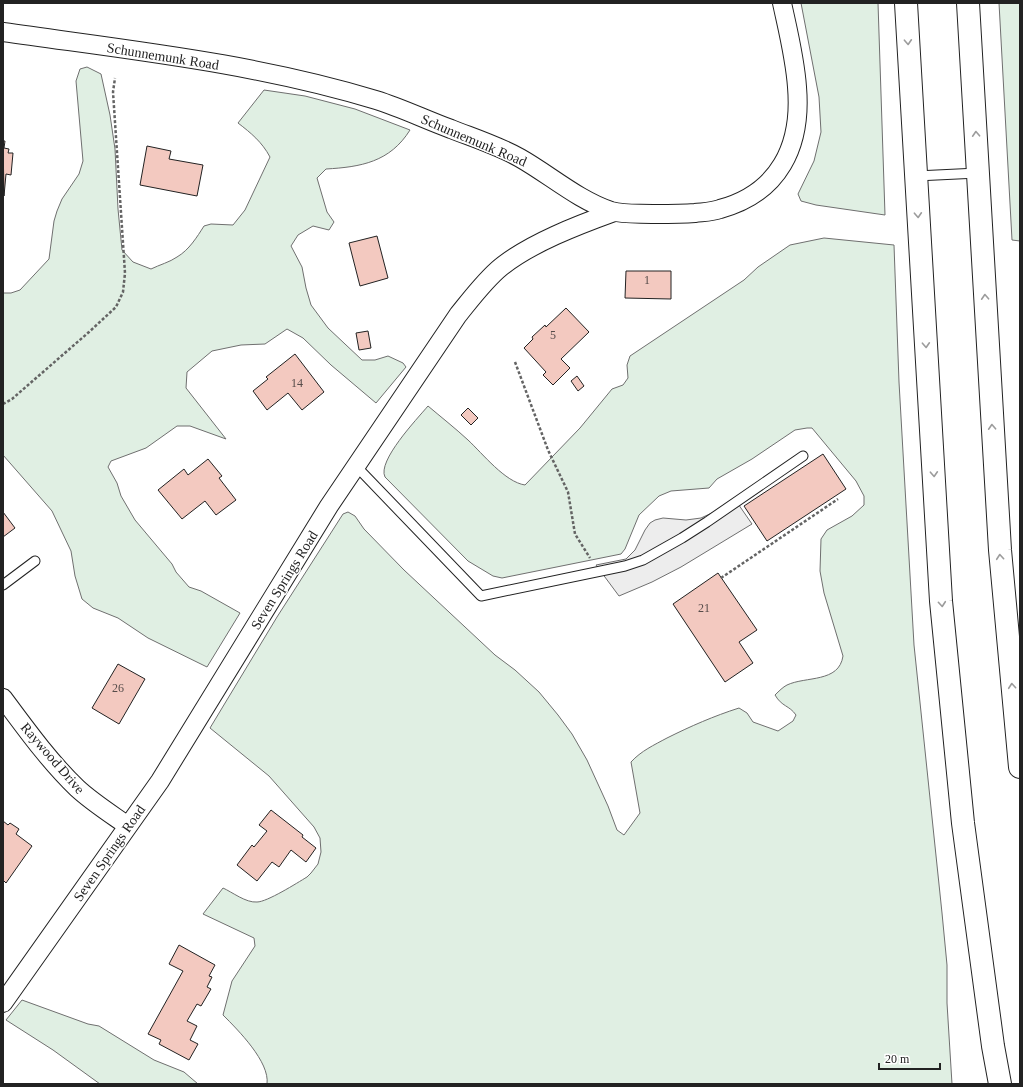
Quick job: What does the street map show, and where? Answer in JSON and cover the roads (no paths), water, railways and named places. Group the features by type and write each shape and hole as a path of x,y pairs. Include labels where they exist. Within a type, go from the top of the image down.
{"highway":[{"path":"906,3 941,601 954,742 972,896 993,1046 1000,1084"},
{"path":"968,3 1000,550 1020,767"}],"street":[{"name":"Schunnemunk Road","path":"3,32 195,59 306,81 379,101 517,156 584,198 598,206 614,212 688,214 717,210 751,197 763,188 778,172 786,159 792,144 798,114 797,87 794,65 782,3"},
{"name":"Seven Springs Road","path":"3,1003 160,780 328,506 458,315 482,286 500,268 528,249 583,223 614,212"},
{"name":"Raywood Drive","path":"3,698 50,758 77,788 128,826"}],"lane":[{"path":"916,176 978,173"},
{"path":"356,466 481,596 634,564 656,553 706,522 802,456"},
{"path":"3,585 35,561"}]}
